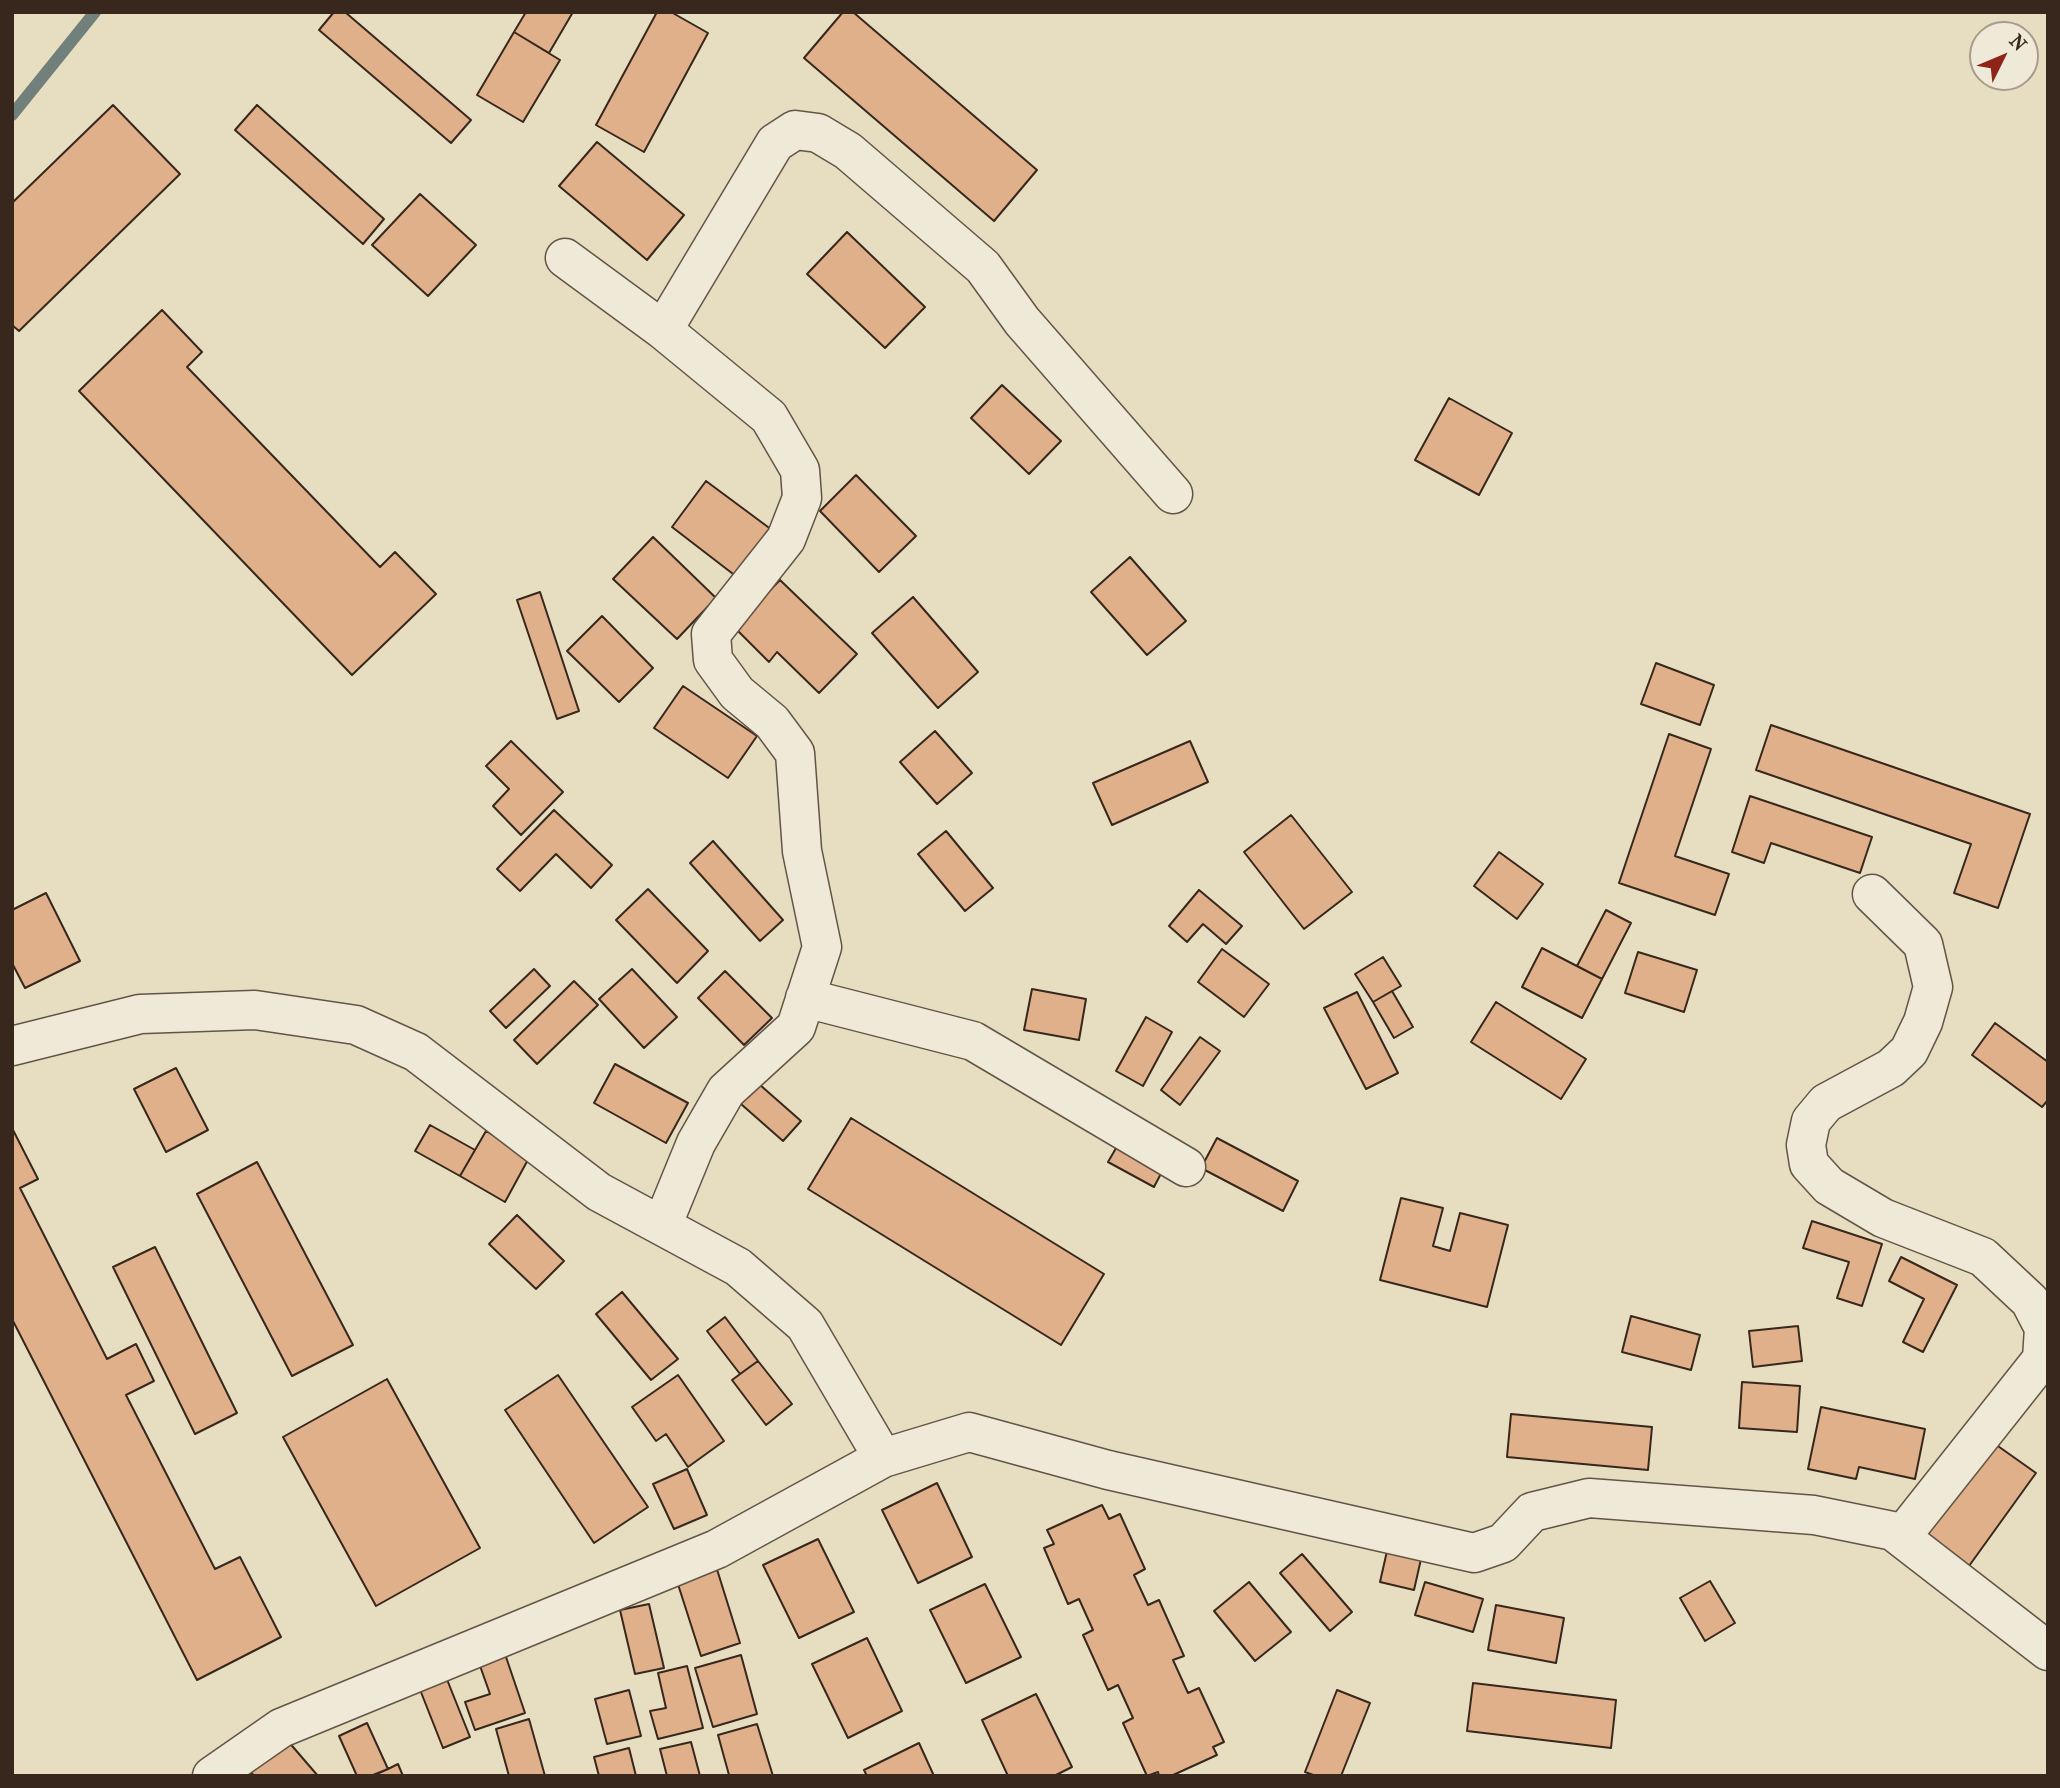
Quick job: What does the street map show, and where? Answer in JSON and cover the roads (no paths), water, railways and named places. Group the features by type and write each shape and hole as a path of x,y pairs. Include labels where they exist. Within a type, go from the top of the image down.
{"street":[{"path":"663,330 775,143 795,130 818,133 848,151 983,267 1022,321 1173,494"},
{"path":"565,258 663,330 769,417 800,470 802,498 786,539 711,634 713,660 737,693 772,722 795,753 802,851 822,947 796,1027 726,1091 696,1143 662,1226"},
{"path":"1872,894 1923,944 1933,987 1923,1021 1909,1051 1891,1068 1826,1103 1811,1121 1806,1145 1809,1164 1829,1186 1883,1219 1983,1256 2030,1301 2044,1328 2042,1359 1901,1537"},
{"path":"805,998 973,1041 1186,1167"},
{"path":"12,1046 140,1014 255,1010 356,1025 416,1052 599,1192 738,1267 805,1325 883,1458"},
{"path":"212,1776 281,1728 717,1549 883,1458 969,1432 1108,1470 1474,1553 1503,1543 1532,1512 1589,1498 1814,1515 1893,1531 2048,1651"}],"waterway":[{"path":"12,115 95,12"}]}
